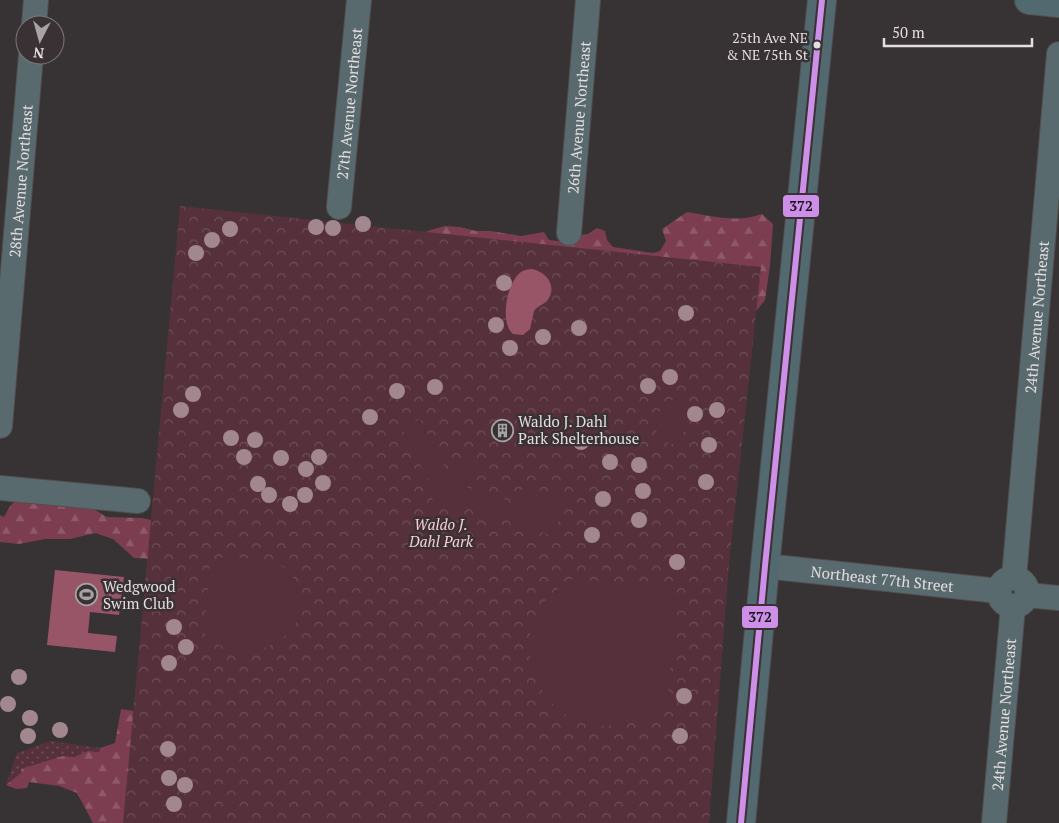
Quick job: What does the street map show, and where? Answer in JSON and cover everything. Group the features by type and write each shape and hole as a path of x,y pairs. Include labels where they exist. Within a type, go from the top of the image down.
{"main road":[{"path":"741,823 822,0"},
{"path":"1029,0 1059,3"}],"street":[{"path":"35,15 36,0"},
{"name":"27th Avenue Northeast","path":"339,207 359,0"},
{"name":"26th Avenue Northeast","path":"569,233 588,0"},
{"name":"24th Avenue Northeast","path":"994,823 1059,54"},
{"name":"28th Avenue Northeast","path":"0,426 30,65"},
{"path":"0,488 138,501"},
{"name":"Northeast 77th Street","path":"765,566 1059,598"}],"green space":[{"name":"Waldo J. Dahl Park","path":"180,206 761,267 729,564 709,823 123,823"},
{"path":"687,212 734,218 753,217 762,214 773,224 765,300 756,311 420,235 445,226 521,236 544,232 549,240 565,242 579,235 588,234 597,228 605,231 607,240 613,247 653,253 660,251 666,241 662,229"},
{"path":"682,398 689,401 692,406 692,412 681,441 671,444 659,437 656,422 662,405 668,401"},
{"path":"420,419 449,475 467,453 481,464 463,486 507,500 501,519 459,505 441,507 433,501 433,489 402,429"},
{"path":"524,485 566,500 553,536 511,521"},
{"path":"17,499 69,507 90,507 107,517 142,518 160,522 157,559 134,558 113,539 95,533 70,539 45,539 19,544 0,542 0,515 4,517 10,506"},
{"path":"223,557 276,563 289,573 298,586 301,603 297,622 285,635 270,645 251,652 241,652 222,646 204,633 210,566"},
{"path":"569,579 665,586 678,606 666,707 655,714 630,723 616,725 589,724 565,714 546,696 534,673 531,661 530,635 535,615 539,609"},
{"path":"121,709 133,711 142,726 183,823 93,823 77,793 59,786 29,782 27,788 16,789 6,785 21,773 21,769 63,756 74,757 88,751 99,752 100,748 115,743"},
{"path":"50,741 100,748 99,752 88,751 74,757 63,756 21,770 21,773 6,785 17,753"}],"shaded area":[{"path":"532,269 542,273 549,281 551,286 550,296 547,301 534,311 530,329 523,335 513,334 506,321 509,293 516,277 521,272"},
{"name":"Wedgwood Swim Club","path":"55,570 124,577 119,615 90,612 88,633 117,636 115,652 47,645"}],"transit line":[{"name":"372","path":"741,823 822,0"}],"place":[{"name":"25th Ave NE & NE 75th St","path":"817,45"},
{"name":"Waldo J. Dahl Park Shelterhouse","path":"502,430"},
{"name":"Wedgwood Swim Club","path":"87,595"}]}
